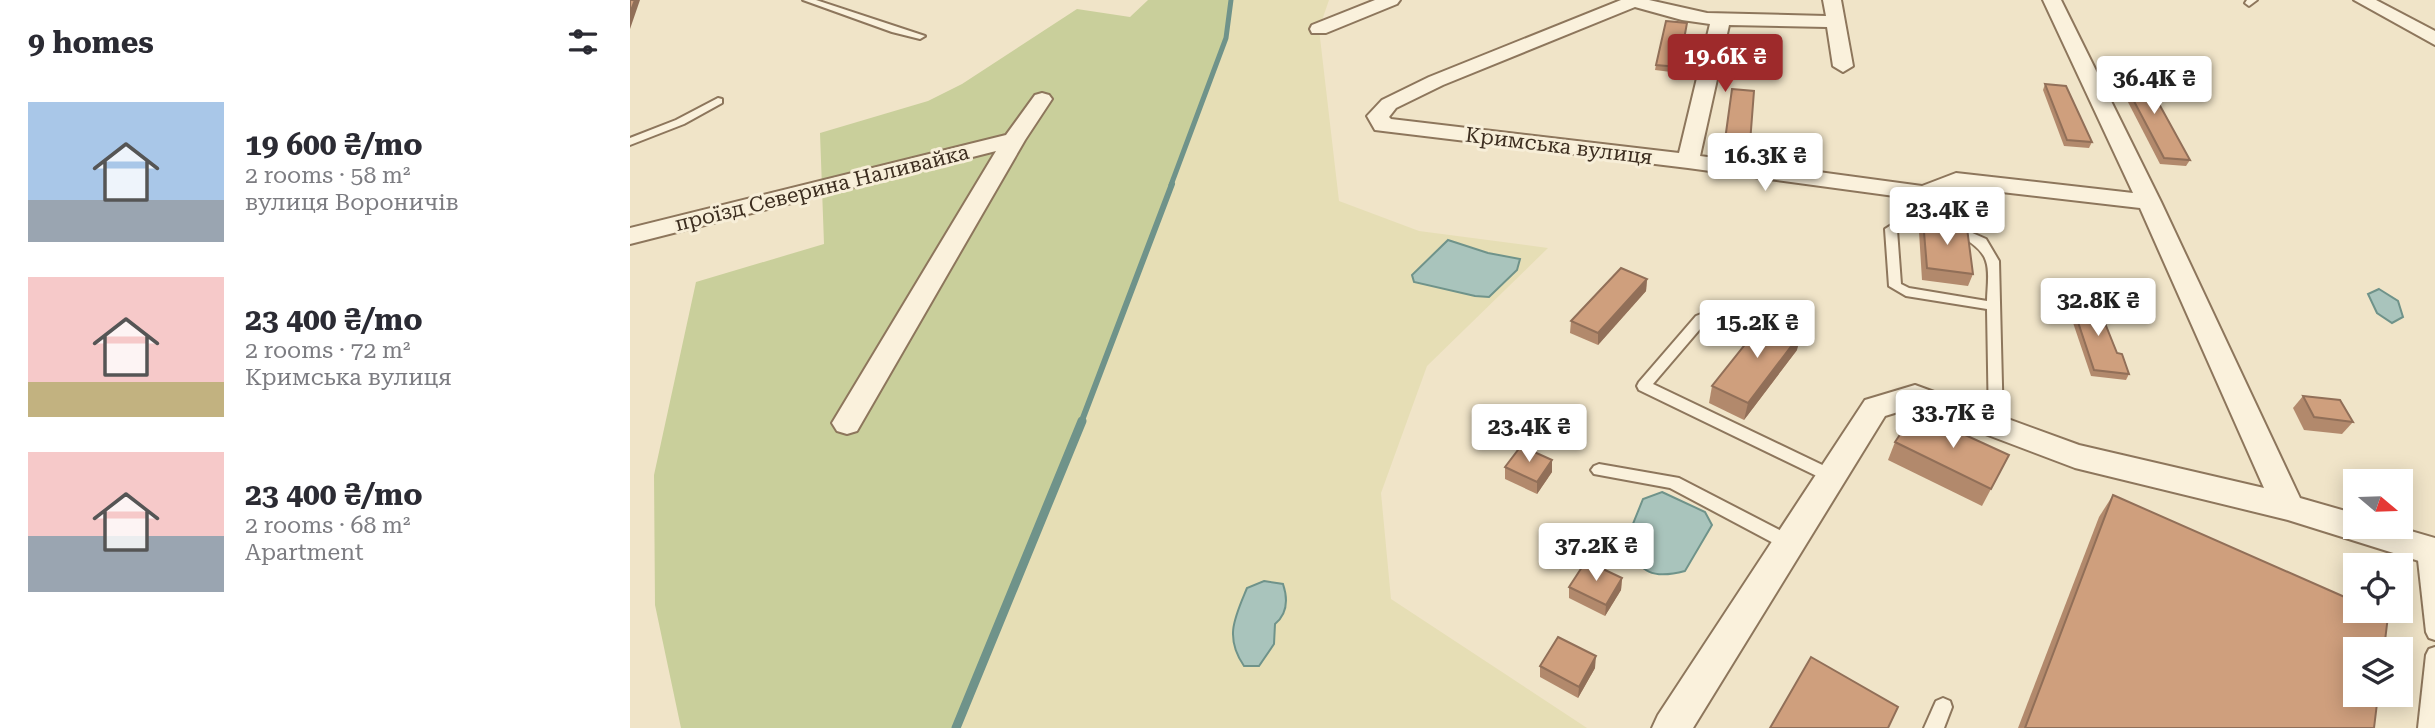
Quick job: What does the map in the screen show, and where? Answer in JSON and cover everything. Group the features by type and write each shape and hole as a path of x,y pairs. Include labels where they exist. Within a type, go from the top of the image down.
{"street":[{"path":"1319,29 1391,0"},
{"path":"1636,0 1667,11 1721,18 1835,22"},
{"name":"Кримська вулиця","path":"1636,0 1436,81 1389,104 1378,116 1383,125 1688,161 1924,193 1956,180 2149,202"},
{"path":"1832,0 1843,66"},
{"path":"2052,0 2149,202 2288,507"},
{"path":"2362,0 2435,39"},
{"path":"1688,161 1721,18"},
{"path":"847,423 1014,140 1042,99"},
{"name":"проїзд Северина Наливайка","path":"630,236 1014,140"},
{"path":"1671,728 1875,408 1915,396 2075,456 2288,507 2430,552"}],"lane":[{"path":"807,0 920,36"},
{"path":"2415,28 2435,29"},
{"path":"630,142 680,122 718,101"},
{"path":"1924,193 1931,219"},
{"path":"1994,306 1906,292 1895,286 1891,229 1899,223 1914,219 1931,219 1982,242 1993,261 1994,306 1996,426"},
{"path":"1702,319 1644,386 1831,476"},
{"path":"1598,470 1673,482 1789,543"},
{"path":"2430,552 2435,632"},
{"path":"2428,728 2435,655"},
{"path":"1934,728 1943,707"}],"shaded area":[{"path":"1231,0 1329,0 1319,29 1339,201 1419,231 1548,248 1427,366 1381,493 1391,599 1587,728 956,728 1102,373 1226,38"}],"green space":[{"path":"1148,0 1231,0 1226,38 1102,373 956,728 681,728 655,605 654,475 696,282 824,244 820,133 928,101 962,84 1077,9 1130,17"}],"water":[{"path":"1448,240 1488,253 1520,259 1517,270 1489,297 1414,282 1412,275"},
{"path":"2379,289 2398,301 2403,317 2392,323 2377,313 2368,294"},
{"path":"1662,492 1705,512 1712,525 1685,571 1664,575 1643,568 1624,546 1643,499"},
{"path":"1264,581 1283,584 1285,606 1282,616 1275,624 1274,644 1259,666 1244,666 1234,646 1236,618 1247,588"}],"building":[{"path":"630,0 635,0 630,13"},
{"path":"1666,21 1687,23 1679,67 1656,65"},
{"path":"2118,71 2142,73 2190,160 2164,158"},
{"path":"2045,84 2066,86 2092,142 2067,140"},
{"path":"1732,89 1754,91 1750,143 1725,140"},
{"path":"1923,220 1960,224 1967,228 1973,274 1927,268"},
{"path":"1621,268 1647,279 1598,333 1571,321"},
{"path":"2070,298 2096,301 2117,353 2122,354 2129,374 2094,370"},
{"path":"1767,317 1802,332 1748,403 1712,386"},
{"path":"2303,396 2340,400 2353,422 2314,417"},
{"path":"1915,412 2009,455 1991,489 1895,442"},
{"path":"1521,446 1552,460 1537,482 1505,467"},
{"path":"2113,495 2343,596 2343,623 2387,623 2385,637 2343,637 2343,707 2377,707 2374,728 2025,728"},
{"path":"1586,561 1622,578 1606,605 1569,587"},
{"path":"1558,637 1596,656 1579,687 1540,666"},
{"path":"1811,657 1898,707 1888,728 1770,728"}],"waterway":[{"path":"1171,185 1226,38 1231,0"},
{"path":"1081,423 1172,184"},
{"path":"956,728 1082,421"}]}
